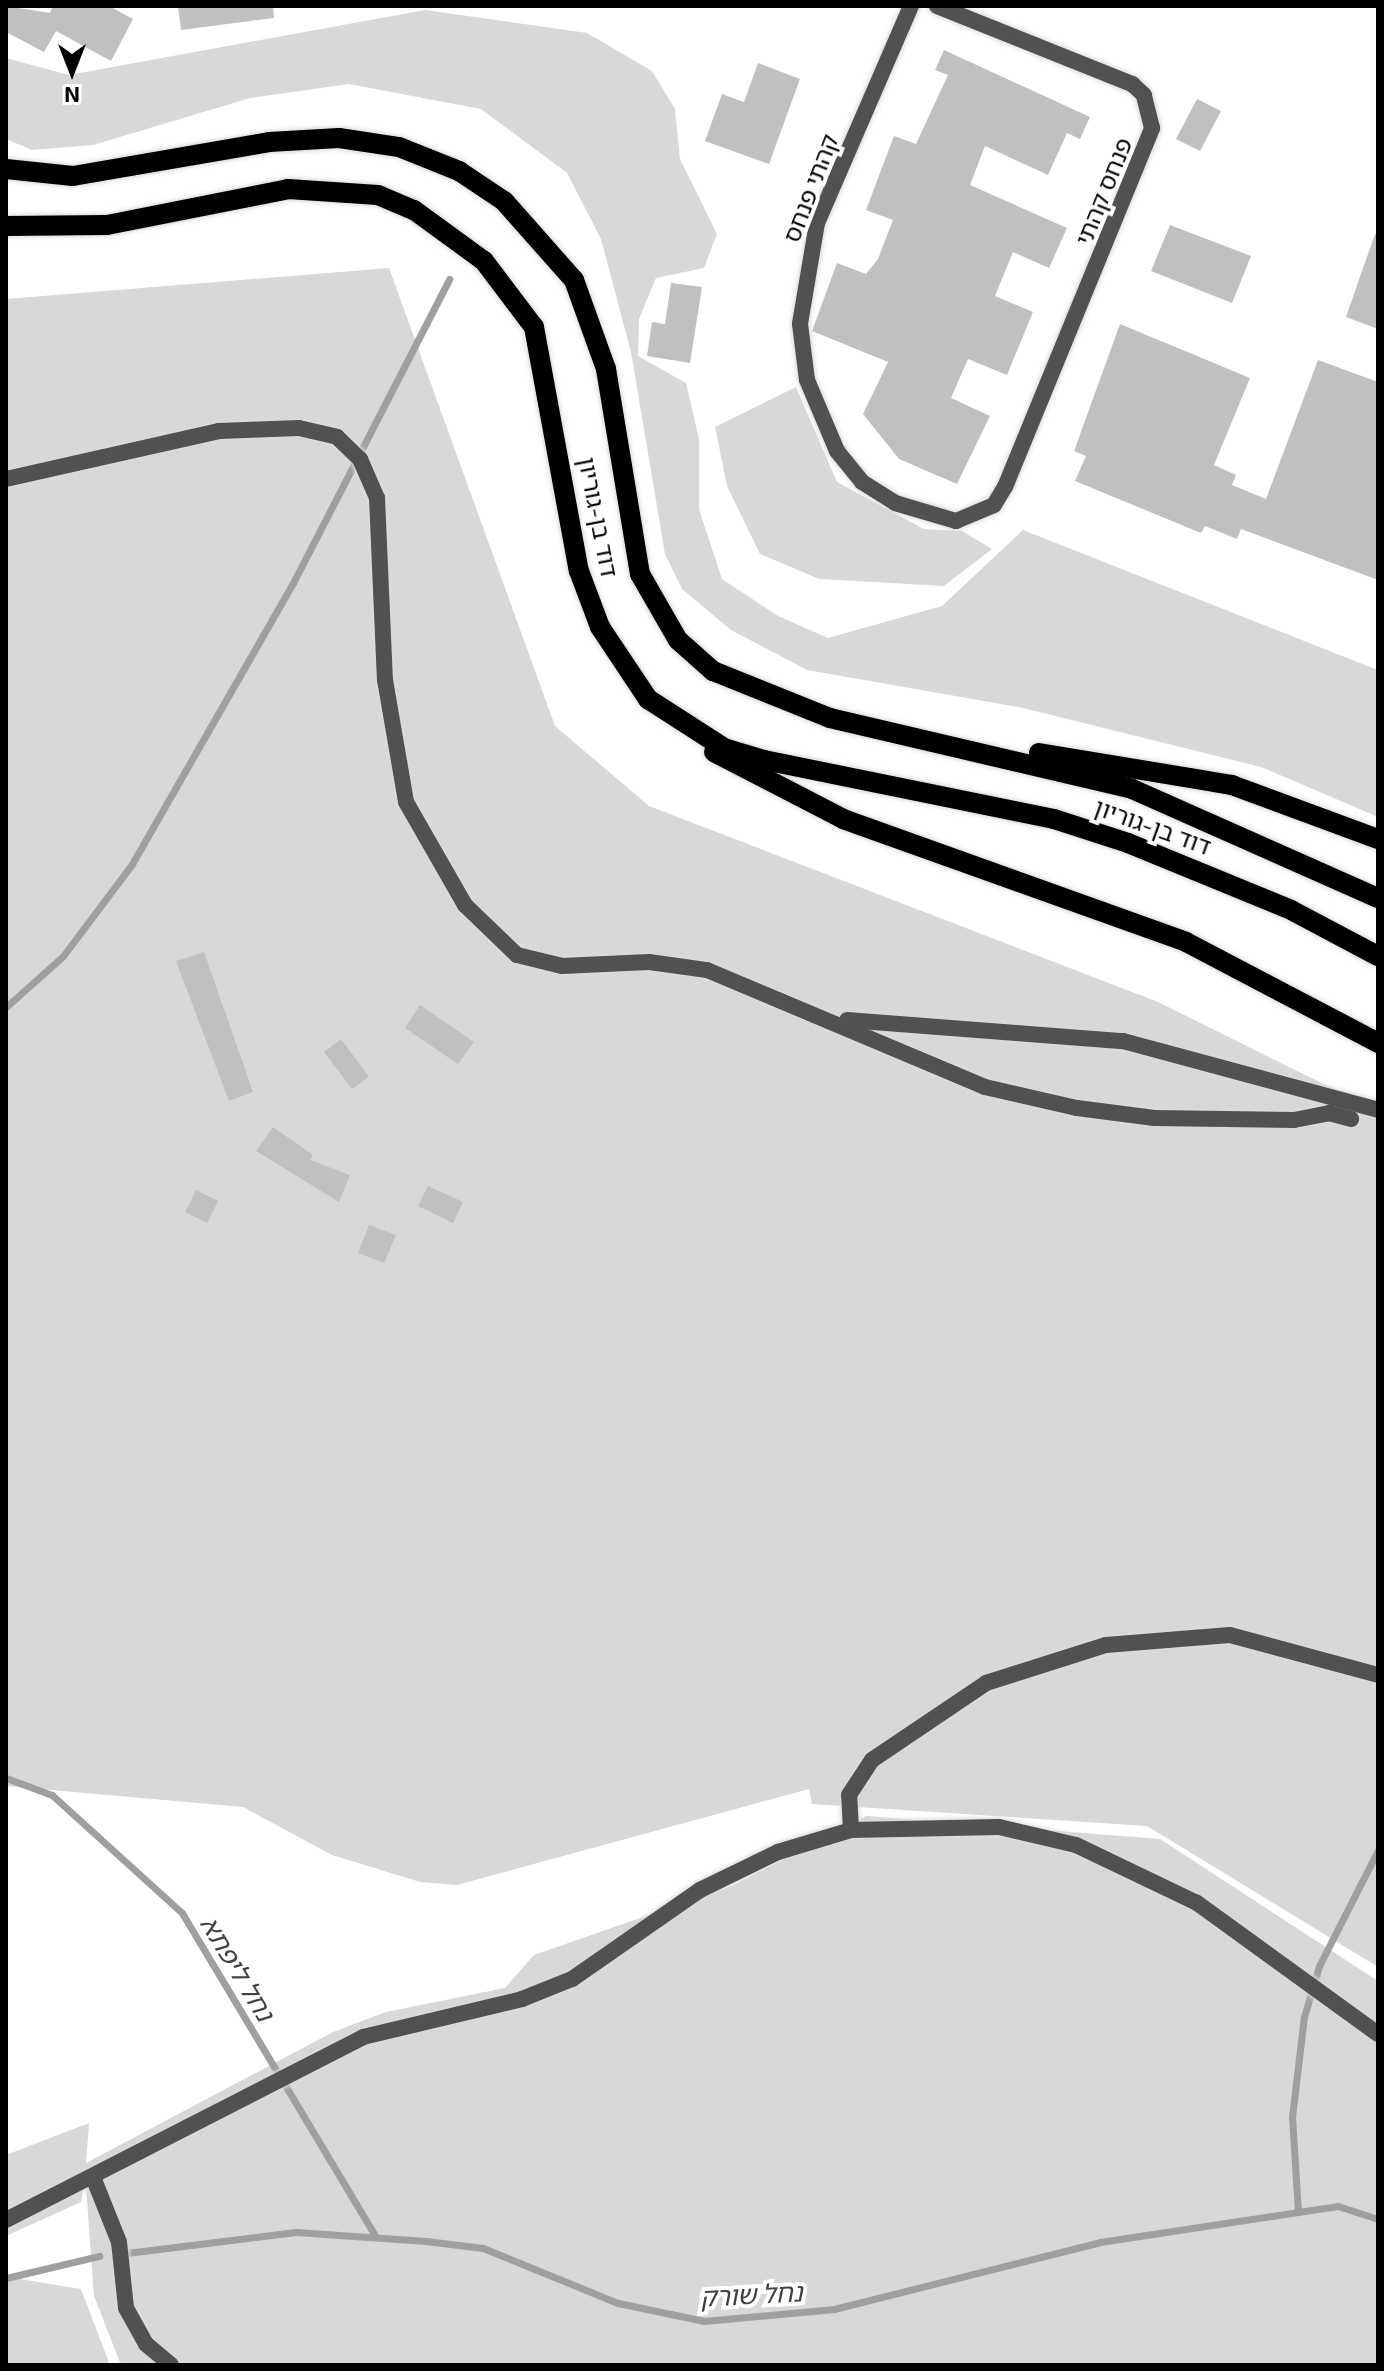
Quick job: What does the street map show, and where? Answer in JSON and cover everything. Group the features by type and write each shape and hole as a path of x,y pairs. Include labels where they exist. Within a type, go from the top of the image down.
{"main road":[{"name":"דוד בן-גוריון","path":"6,169 73,176 269,142 339,138 399,147 459,171 543,238 596,325 629,536 654,607 678,640 713,671 756,693 830,718 959,745 1132,789 1378,898"},
{"name":"דוד בן-גוריון","path":"6,226 107,225 234,197 334,189 378,195 451,234 513,292 534,327 579,571 600,627 648,699 724,748 764,760 1054,819 1128,843 1291,910 1378,956"},
{"path":"648,699 724,760 802,802 1131,919 1332,1014 1378,1043"},
{"path":"959,745 1110,760 1232,785 1378,839"}],"street":[{"name":"קהתי פנחס","path":"911,6 817,223 803,284 807,380 837,451 862,482 936,520 972,518 994,505 1089,290"},
{"name":"פנחס קהתי","path":"937,6 1105,70 1144,95 1149,149 1089,290"},
{"path":"6,479 219,431 299,428 337,437 360,459 377,498 385,680 399,784 484,929 542,964 688,966 838,1020 985,1087 1077,1108 1182,1119 1329,1113 1351,1119"},
{"path":"838,1020 1123,1041 1378,1110"},
{"path":"851,1830 849,1795 872,1760 986,1683 1106,1645 1230,1635 1378,1675"},
{"path":"6,2220 363,2037 522,1999 572,1979 700,1890 778,1852 851,1830 999,1827 1090,1850 1197,1903 1378,2034"},
{"path":"93,2177 119,2242 126,2308 146,2344 171,2365"}],"shaded area":[{"path":"425,10 587,33 652,71 675,109 680,159 717,234 704,268 656,278 639,319 638,356 686,383 699,439 699,509 722,579 778,616 828,638 942,606 1023,530 1378,670 1378,817 1261,767 1023,708 807,670 731,630 682,589 665,554 631,352 601,239 567,173 481,109 349,84 250,98 93,145 32,150 6,139 6,58 69,75"},
{"path":"389,268 555,726 649,806 1158,1002 1378,1111 1378,1967 1147,1826 812,1804 809,1789 457,1885 420,1882 332,1855 243,1807 6,1786 6,299"},
{"path":"796,387 837,482 924,529 962,531 992,549 944,586 819,579 760,554 727,486 715,427"},
{"path":"866,1816 1160,1839 1378,1981 1378,2365 121,2365 94,2296 85,2173 81,2202 6,2236 6,2155 89,2123 86,2163 333,2032 386,2012 505,1988 534,1955 732,1886"},
{"path":"14,2278 81,2289 110,2365 6,2365 6,2282"}],"building":[{"path":"6,6 50,13 53,6 109,6 133,19 111,61 56,31 44,52 6,32"},
{"path":"178,6 273,6 274,18 181,30"},
{"path":"944,50 1090,117 1080,139 1067,133 1048,175 985,146 970,185 1067,228 1049,268 1013,252 995,296 1033,312 1007,375 968,359 951,398 990,416 957,484 899,459 863,414 888,362 812,331 837,263 866,274 878,259 893,220 866,210 894,136 916,144 948,75 935,70"},
{"path":"758,63 800,79 769,164 705,141 722,94 744,102"},
{"path":"1197,99 1221,111 1200,151 1176,139"},
{"path":"1170,225 1251,256 1232,303 1151,271"},
{"path":"1375,234 1378,235 1378,329 1346,317"},
{"path":"671,283 702,287 690,363 647,356 652,322 665,324"},
{"path":"1120,324 1250,378 1214,465 1236,475 1232,485 1266,499 1318,360 1378,382 1378,580 1241,529 1237,539 1205,526 1201,533 1075,481 1086,456 1074,451"},
{"path":"204,952 253,1092 229,1101 176,961"},
{"path":"420,1005 474,1042 458,1064 405,1028"},
{"path":"341,1039 369,1077 352,1089 324,1052"},
{"path":"273,1127 313,1155 310,1160 350,1175 339,1202 256,1151"},
{"path":"428,1186 463,1202 453,1223 418,1206"},
{"path":"196,1190 218,1201 207,1223 185,1212"},
{"path":"369,1225 396,1235 384,1263 358,1253"}],"waterway":[{"path":"6,1007 63,956 132,864 293,583 449,279"},
{"name":"נחל ליפתא","path":"6,1778 52,1795 182,1913 375,2236"},
{"path":"1298,2212 1292,2117 1304,2017 1319,1966 1378,1850"},
{"name":"נחל שורק","path":"127,2253 296,2232 426,2241 483,2248 618,2303 704,2321 834,2309 1100,2242 1298,2212 1338,2206 1378,2219"},
{"name":"נחל שורק","path":"6,2278 99,2256"}]}
